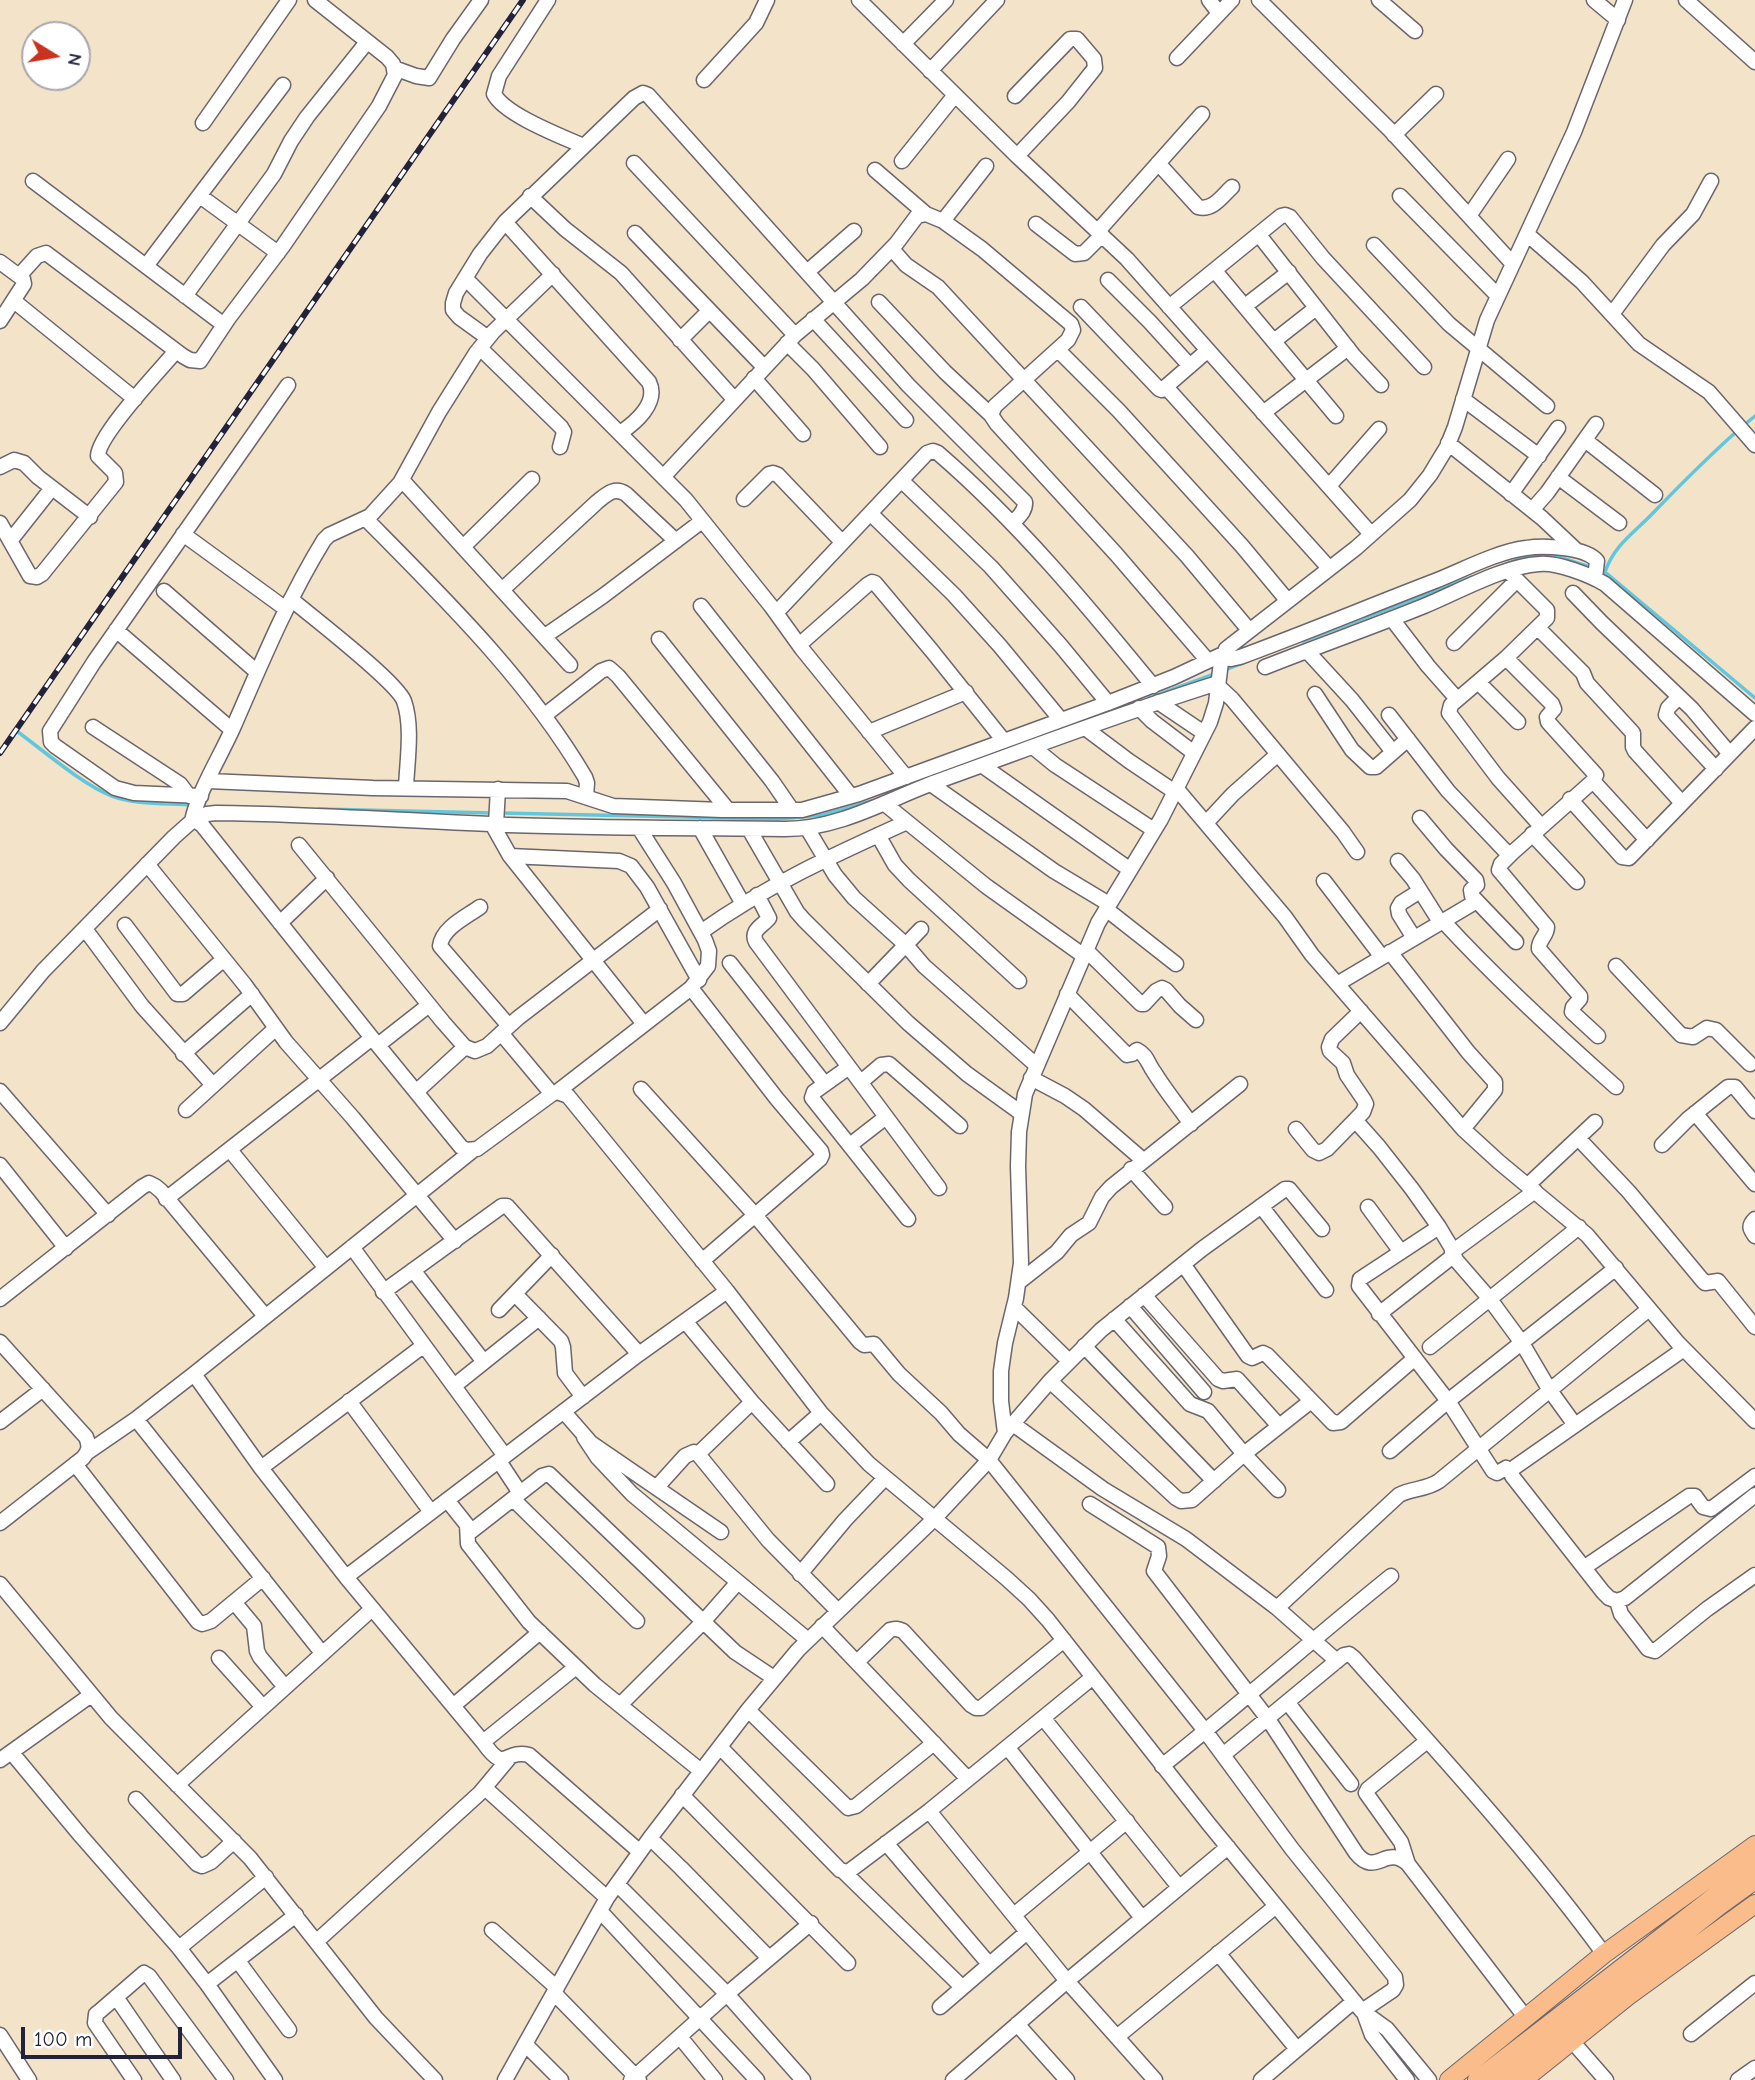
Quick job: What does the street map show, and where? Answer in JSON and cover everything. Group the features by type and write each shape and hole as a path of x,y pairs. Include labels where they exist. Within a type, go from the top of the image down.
{"main road":[{"path":"1449,2080 1604,1954 1755,1846"},
{"path":"1477,2080 1755,1865"},
{"path":"1499,2080 1755,1880"},
{"path":"1523,2080 1628,1996 1755,1904"}],"street":[{"path":"203,122 289,0"},
{"path":"19,276 37,256 46,253 176,351 190,360 200,361 278,253 393,82 394,68 387,57 316,0"},
{"path":"394,68 429,78 481,0"},
{"path":"548,0 504,67 494,94 497,100 520,116 583,146"},
{"path":"704,80 756,23 767,0"},
{"path":"903,44 946,0"},
{"path":"930,71 997,0"},
{"path":"1209,0 1219,13"},
{"path":"1177,58 1232,0"},
{"path":"1259,0 1394,135 1513,264"},
{"path":"1379,0 1415,32"},
{"path":"1594,0 1618,20"},
{"path":"1337,1661 1277,1608 1173,1531 1009,1428 1001,1401 1001,1371 1021,1263 1018,1166 1021,1114 1033,1072 1107,907 1154,830 1204,733 1216,703 1219,659 1233,642 1371,534 1419,490 1448,443 1487,320 1574,132 1625,0"},
{"path":"1686,0 1755,62"},
{"path":"868,3 930,71 1127,259 1371,534"},
{"path":"1015,96 1070,39 1077,39 1094,59 1095,68 1082,85 1017,156"},
{"path":"185,296 274,174 299,128 367,41"},
{"path":"146,266 283,85"},
{"path":"561,447 564,432 561,426 459,317 453,310 453,303 456,293 480,254 505,222 634,98 643,93 648,95 908,385 1025,502 1026,507 1013,523"},
{"path":"1394,135 1436,94"},
{"path":"902,161 955,95"},
{"path":"1036,224 1075,254 1084,253 1202,114"},
{"path":"1469,216 1508,159"},
{"path":"634,163 791,339 813,369 880,447"},
{"path":"1158,163 1198,206 1204,208 1210,207 1232,187"},
{"path":"943,221 986,166"},
{"path":"875,170 926,214 943,221 982,249 1071,324 1072,334 995,406 991,415"},
{"path":"33,181 224,325"},
{"path":"1612,314 1663,245 1693,214 1710,181"},
{"path":"200,196 278,253"},
{"path":"1400,196 1497,296"},
{"path":"530,197 565,229 621,273 734,399"},
{"path":"663,477 791,339 862,279 892,249 917,216 926,214"},
{"path":"1169,307 1281,216 1286,215 1424,367"},
{"path":"505,222 649,382 652,395 641,416 620,433"},
{"path":"807,272 854,231"},
{"path":"635,233 764,367"},
{"path":"1527,234 1562,264 1639,344 1702,385 1750,429 1755,445"},
{"path":"1259,235 1348,348 1381,385"},
{"path":"1374,244 1449,324 1547,405"},
{"path":"892,249 906,265 938,287 1187,556 1249,630"},
{"path":"0,262 23,279 24,284 5,309 135,399"},
{"path":"1215,271 1336,416"},
{"path":"1245,306 1289,272"},
{"path":"0,1023 43,971 147,864 195,808 288,604 324,540 329,535 366,519 376,511 402,480 439,412 484,343 553,274"},
{"path":"465,278 686,500 906,777"},
{"path":"1108,280 1190,366"},
{"path":"878,302 945,372 991,415 1116,554 1219,659"},
{"path":"1081,307 1161,390 1207,351"},
{"path":"1274,341 1316,308"},
{"path":"680,340 709,311"},
{"path":"813,319 906,420"},
{"path":"1263,413 1348,348"},
{"path":"1058,349 1119,411 1287,600"},
{"path":"0,523 30,576 37,577 90,517 116,482 115,473 98,456 101,443 176,351"},
{"path":"754,378 803,434"},
{"path":"288,385 116,630 50,731 51,742 115,788 195,808 207,814 496,818 639,828 793,830 840,820 1139,708 1218,683"},
{"path":"1166,387 1329,568"},
{"path":"1463,399 1539,456"},
{"path":"1532,510 1596,424"},
{"path":"1511,494 1558,428"},
{"path":"1328,486 1379,429"},
{"path":"1584,440 1656,495"},
{"path":"1448,443 1532,510 1576,550"},
{"path":"776,613 930,451 937,453 1013,523 1153,686"},
{"path":"0,467 14,460 19,461 90,517"},
{"path":"744,499 769,474 778,475 842,542"},
{"path":"1558,477 1619,523"},
{"path":"463,547 532,479"},
{"path":"402,480 570,664"},
{"path":"902,481 991,567 1108,703"},
{"path":"10,541 52,488"},
{"path":"503,589 597,502 614,490 626,494 676,541"},
{"path":"870,514 954,595 1007,654 1060,720"},
{"path":"366,519 515,676 545,715 585,777 586,797"},
{"path":"545,636 702,521"},
{"path":"183,534 288,604 356,654 400,694 404,701 408,732 406,788"},
{"path":"208,782 567,791 613,807 728,810 811,808 906,777 1219,659 1240,657 1323,627 1515,550 1545,547 1576,550 1593,556 1596,572 1605,584 1755,714"},
{"path":"1454,643 1496,602 1513,576 1526,566 1544,563 1596,572"},
{"path":"1265,667 1478,583 1513,576"},
{"path":"1513,576 1548,614 1544,622 1506,658 1457,699 1451,705 1449,713 1577,882"},
{"path":"799,645 845,602 872,582 889,599 1004,741"},
{"path":"1478,583 1496,602"},
{"path":"164,591 257,672"},
{"path":"1573,593 1679,697 1730,754"},
{"path":"701,606 851,796"},
{"path":"1392,618 1457,699"},
{"path":"1538,628 1583,673 1587,683 1633,733 1635,751 1682,803"},
{"path":"116,630 232,730"},
{"path":"659,639 792,810"},
{"path":"1307,651 1352,700 1394,752"},
{"path":"1506,658 1554,706 1546,720 1596,775 1509,855 1499,870 1547,927 1539,949 1580,996 1572,1012 1598,1036"},
{"path":"545,715 601,671 609,668 728,810"},
{"path":"1478,682 1518,722"},
{"path":"1218,683 1357,852"},
{"path":"869,732 965,692"},
{"path":"1315,694 1352,750 1370,767 1376,767 1408,739"},
{"path":"1679,697 1668,708 1668,717 1716,769"},
{"path":"1158,702 1204,733"},
{"path":"1139,708 1152,722 1194,753"},
{"path":"1389,715 1448,791 1509,855"},
{"path":"93,727 180,784 202,825 461,1147 472,1151"},
{"path":"1085,728 1129,761 1176,790 1285,916 1312,955 1463,1129 1579,1227 1684,1349 1755,1421"},
{"path":"1570,799 1622,857 1633,856 1755,728"},
{"path":"1033,747 1055,765 1154,830"},
{"path":"1206,823 1233,794 1278,754"},
{"path":"983,766 1129,869"},
{"path":"1593,780 1647,840"},
{"path":"931,784 1107,907 1176,964"},
{"path":"498,789 496,818 510,856 643,1024"},
{"path":"885,804 986,886 1085,953 1141,1003 1144,1004 1162,988 1196,1020"},
{"path":"1420,818 1476,880 1471,893 1516,942"},
{"path":"701,932 780,882 907,822"},
{"path":"0,1523 88,1452 194,1374 472,1151 555,1093 695,984 708,966 709,951 674,883 639,828"},
{"path":"700,828 743,904"},
{"path":"807,828 840,882 854,898 906,945 924,966 1033,1072 1084,1109 1137,1165 1165,1207"},
{"path":"749,829 804,920 942,1053 1021,1114"},
{"path":"878,835 895,865 909,880 1019,981"},
{"path":"299,845 429,1005 465,1047 475,1051 660,909"},
{"path":"510,856 625,863 631,866 660,909 695,984 777,1099 821,1151 820,1159 702,1261"},
{"path":"1398,861 1441,921 1523,1004 1616,1087"},
{"path":"147,864 319,1081 455,1241"},
{"path":"280,922 327,878"},
{"path":"1324,881 1495,1082 1495,1090 1463,1129"},
{"path":"1414,938 1398,908 1401,903 1420,891"},
{"path":"757,895 769,918 755,932 754,938 939,1188"},
{"path":"1337,984 1477,901"},
{"path":"480,907 449,930 440,946 555,1093 568,1096 727,1291 821,1413 885,1479 1029,1599 1360,2009 1387,2029 1429,2080"},
{"path":"125,925 177,995 183,994 224,959"},
{"path":"85,929 142,1006 213,1085"},
{"path":"868,984 921,929"},
{"path":"730,963 825,1084"},
{"path":"1616,966 1681,1035 1689,1038 1707,1028 1716,1030 1753,1066"},
{"path":"183,1054 252,994"},
{"path":"1067,994 1127,1055 1138,1050 1147,1058 1153,1071 1191,1124"},
{"path":"166,1199 319,1081 429,1005"},
{"path":"1296,1129 1313,1150 1319,1153 1327,1149 1363,1112 1366,1104 1347,1075 1343,1063 1329,1047 1332,1039 1361,1011"},
{"path":"186,1110 276,1028"},
{"path":"416,1092 465,1047"},
{"path":"861,1082 881,1065 889,1063 960,1126"},
{"path":"849,1067 814,1092 812,1098 908,1219"},
{"path":"1019,1282 1057,1252 1071,1235 1089,1223 1107,1191 1240,1084"},
{"path":"1662,1145 1719,1093 1732,1087 1735,1087 1755,1111"},
{"path":"641,1089 755,1215 860,1342 874,1345 899,1374 989,1460 1206,1731 1292,1849 1395,1977 1396,1985 1393,1990 1297,2049 1261,2080"},
{"path":"0,1091 108,1214"},
{"path":"1695,1113 1755,1184"},
{"path":"850,1145 886,1117"},
{"path":"1355,1120 1388,1157 1439,1227 1453,1254 1522,1343 1549,1389 1575,1425"},
{"path":"1380,1314 1532,1188 1595,1122"},
{"path":"1578,1138 1629,1192 1703,1281 1720,1283 1755,1327"},
{"path":"230,1150 326,1268"},
{"path":"0,1166 66,1248"},
{"path":"0,1299 149,1183 155,1186 265,1316"},
{"path":"505,2080 617,1884 748,1710 808,1640 934,1519 989,1460 1009,1428 1069,1361 1130,1306 1285,1189 1289,1189 1322,1229"},
{"path":"383,1292 502,1206 507,1206 639,1354"},
{"path":"1261,1206 1326,1290"},
{"path":"1368,1207 1401,1252"},
{"path":"1755,1219 1749,1228 1755,1237"},
{"path":"1439,1227 1358,1282 1359,1286 1448,1401 1495,1473 1506,1468 1511,1473 1609,1598 1617,1601 1625,1598 1755,1495"},
{"path":"1430,1347 1579,1227"},
{"path":"352,1247 454,1386 502,1459 517,1496 637,1622"},
{"path":"499,1310 552,1255"},
{"path":"1183,1264 1248,1356 1252,1358 1262,1353 1267,1355 1333,1423 1342,1422 1415,1358"},
{"path":"1390,1451 1448,1401 1616,1268"},
{"path":"413,1270 484,1362"},
{"path":"346,1577 639,1354 727,1291"},
{"path":"515,1294 561,1341 565,1373 583,1397"},
{"path":"1144,1295 1218,1379 1237,1379 1279,1426"},
{"path":"1130,1306 1204,1392"},
{"path":"1014,1307 1069,1361"},
{"path":"1277,1608 1399,1495 1433,1486 1649,1308"},
{"path":"454,1386 538,1318"},
{"path":"1114,1319 1190,1404 1208,1411 1278,1490"},
{"path":"685,1321 752,1402 827,1484"},
{"path":"0,1342 86,1437 88,1452"},
{"path":"261,1468 423,1346"},
{"path":"1084,1346 1213,1481"},
{"path":"1511,1473 1515,1467 1684,1349"},
{"path":"194,1374 261,1468 346,1577 493,1756 510,1757 525,1753 640,1852"},
{"path":"1050,1381 1176,1498 1187,1502 1311,1401"},
{"path":"1,1419 43,1389"},
{"path":"349,1401 431,1513"},
{"path":"698,1454 752,1402"},
{"path":"564,1412 623,1486 808,1640"},
{"path":"788,1442 821,1413"},
{"path":"136,1419 322,1653"},
{"path":"584,1437 721,1532"},
{"path":"657,1487 685,1456 694,1452 698,1454 768,1540 838,1611"},
{"path":"75,1464 198,1622 206,1624 263,1578"},
{"path":"469,1532 546,1474 553,1476 735,1652 774,1678"},
{"path":"1584,1567 1689,1496 1695,1496 1703,1507 1711,1509 1755,1476"},
{"path":"800,1574 845,1520 885,1479"},
{"path":"447,1500 467,1525 468,1544 540,1633 620,1705 701,1771"},
{"path":"1090,1504 1158,1547"},
{"path":"1173,1531 1158,1547 1159,1556 1154,1571 1268,1719 1363,1861 1376,1863 1395,1856 1402,1858 1526,2018"},
{"path":"1617,1601 1618,1609 1634,1631 1648,1649 1655,1651 1755,1575"},
{"path":"1162,1766 1391,1576"},
{"path":"620,1705 703,1622 738,1582"},
{"path":"0,1584 91,1695 266,1877 376,2018 435,2080"},
{"path":"234,1602 254,1626 260,1657 285,1687"},
{"path":"177,1785 372,1609"},
{"path":"822,1626 968,1779"},
{"path":"857,1662 890,1630 898,1629 971,1705 981,1708 1064,1640"},
{"path":"453,1706 540,1633"},
{"path":"1223,1755 1349,1654 1485,1807 1604,1954"},
{"path":"219,1658 263,1707"},
{"path":"483,1741 576,1667"},
{"path":"844,1872 851,1870 929,1811 1093,1677"},
{"path":"91,1695 6,1757 81,1836 179,1948 275,2080"},
{"path":"1288,1703 1350,1784"},
{"path":"748,1710 848,1808 856,1806 934,1744"},
{"path":"1044,1719 1179,1887"},
{"path":"1408,1864 1401,1842 1366,1793 1427,1741"},
{"path":"720,1747 962,1987"},
{"path":"1007,1748 1142,1918"},
{"path":"317,1941 485,1788 510,1757"},
{"path":"485,1788 604,1904 700,2019 757,2080"},
{"path":"682,1796 848,1963"},
{"path":"136,1799 197,1864 202,1866 211,1861 234,1841"},
{"path":"929,1811 1067,1981 1155,2080"},
{"path":"1014,1915 1127,1821"},
{"path":"650,1838 769,1958"},
{"path":"887,1843 989,1964"},
{"path":"953,2080 1228,1847"},
{"path":"179,1948 266,1877"},
{"path":"617,1884 727,1994 803,2080"},
{"path":"1118,2036 1276,1906"},
{"path":"207,1983 296,1915"},
{"path":"492,1930 555,1990 635,2079 727,1994 811,1923"},
{"path":"940,2007 1027,1932"},
{"path":"1219,1953 1297,2049"},
{"path":"238,1961 289,2030"},
{"path":"134,2080 95,2023 96,2014 142,1974 147,1974 226,2080"},
{"path":"1691,2034 1755,1983"},
{"path":"116,1997 173,2080"},
{"path":"1360,2009 1372,2035 1407,2080"},
{"path":"1017,2024 1067,2080"},
{"path":"0,2035 29,2080"},
{"path":"680,2037 715,2080"},
{"path":"1572,2041 1606,2080"},
{"path":"525,2043 561,2080"},
{"path":"1738,2080 1755,2068"}],"waterway":[{"path":"1744,425 1755,416"},
{"path":"1605,572 1625,540 1736,432"},
{"path":"1509,563 1523,558 1553,555 1593,568"},
{"path":"1600,570 1755,698"},
{"path":"1303,641 1472,577"},
{"path":"1224,670 1243,663"},
{"path":"1149,698 1217,673"},
{"path":"18,732 76,776 112,796 141,802 192,805"},
{"path":"501,813 778,819 823,815 872,801"},
{"path":"319,809 493,813"}],"railway":[{"path":"0,753 523,0"}]}
